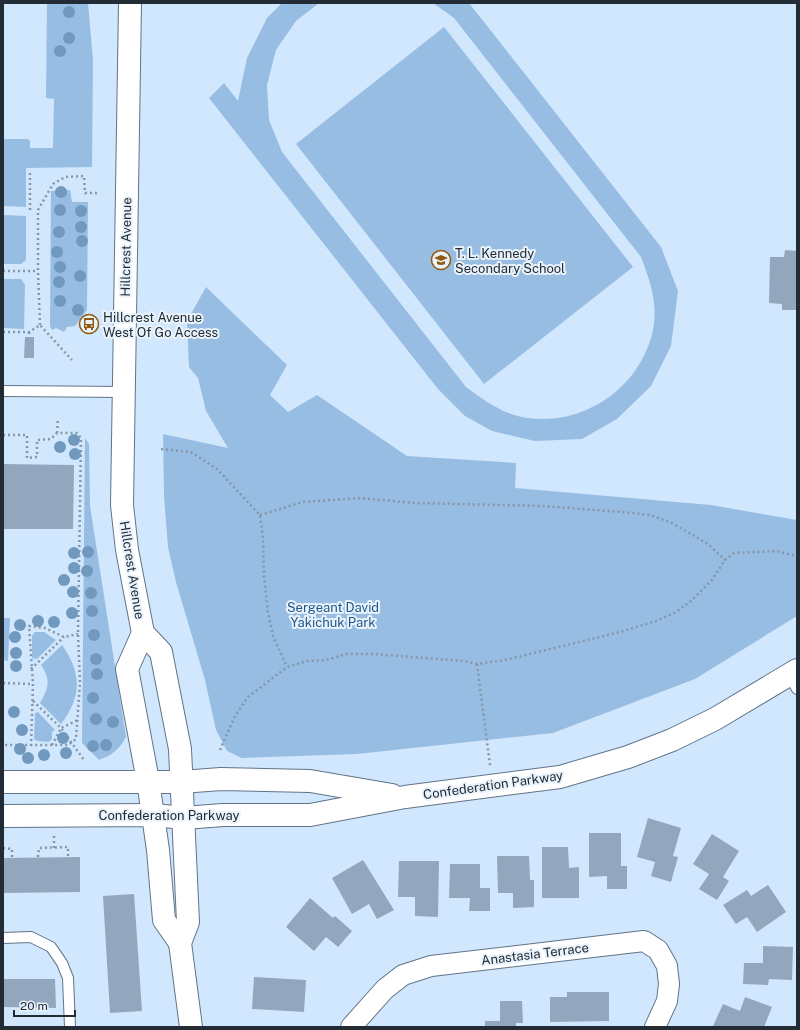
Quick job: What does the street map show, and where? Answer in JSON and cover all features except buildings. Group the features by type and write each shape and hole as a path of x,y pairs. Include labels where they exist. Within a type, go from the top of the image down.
{"street":[{"name":"Hillcrest Avenue","path":"130,3 122,505 127,550 143,633 161,652 180,749 188,922 180,943"},
{"name":"Hillcrest Avenue","path":"143,633 127,669 153,814 164,920 180,943 191,1027"},
{"name":"Confederation Parkway","path":"3,816 153,814 184,818 310,815 405,797 493,787 560,777 628,757 672,740 794,678"},
{"name":"Confederation Parkway","path":"3,782 181,782 221,779 310,781 405,797"},
{"name":"Anastasia Terrace","path":"351,1027 385,989 403,975 431,966 644,941 658,950 667,966 669,984 667,1001 655,1027"}],"lane":[{"path":"3,391 124,392"},
{"path":"3,938 31,937 51,947 62,963 68,978 70,1027"}],"path":[{"path":"30,171 30,210"},
{"path":"72,360 40,325 38,210 53,184 64,177 84,176 85,193 97,192"},
{"path":"3,271 38,271"},
{"path":"3,332 29,332 40,325"},
{"path":"29,332 29,337"},
{"path":"3,435 27,435 27,458 37,457 37,440 51,439 57,433 58,418"},
{"path":"3,745 68,746 76,739 80,683 78,634 81,438 77,433 57,433"},
{"path":"161,449 192,452 217,469 260,515 268,612 273,636 287,667"},
{"path":"260,515 304,502 360,498 414,503 544,506 650,514 672,523 708,544 725,560"},
{"path":"220,750 235,716 248,697 287,667 308,660 326,660 347,654 374,654 464,661 478,664 505,660 620,632 656,621 676,612 691,601 712,580 725,560 734,553 750,551 776,551 797,556"},
{"path":"31,746 33,684 30,669 28,626 45,628 64,637"},
{"path":"30,669 64,637 78,634"},
{"path":"478,664 486,745 493,787"},
{"path":"3,683 33,684"},
{"path":"32,701 61,728 85,762"},
{"path":"52,745 61,728 78,720"},
{"path":"54,833 54,848"},
{"path":"3,848 12,849 12,858"},
{"path":"38,857 39,848 68,848 68,858"}],"green space":[{"path":"47,3 88,3 93,60 92,167 26,168 26,207 3,206 3,139 28,139 30,141 30,148 53,148 54,99 46,98"},
{"path":"282,3 319,3 296,21 276,50 267,85 269,120 282,152 466,387 495,407 511,414 528,418 550,419 571,415 591,408 610,396 626,382 639,365 648,346 654,324 655,315 652,289 641,257 454,18 433,3 469,3 661,247 678,291 671,346 651,386 617,419 582,439 535,441 492,431 465,416 438,389 209,98 224,83 238,101 247,58 267,18"},
{"path":"444,27 633,267 484,384 296,144"},
{"path":"70,190 72,202 88,202 87,310 75,326 67,327 64,332 56,328 52,330 50,326 51,191"},
{"path":"3,215 26,216 26,260 21,264 3,264"},
{"path":"3,279 21,279 25,285 24,329 3,328"},
{"name":"Sergeant David Yakichuk Park","path":"206,287 287,365 270,395 288,412 317,395 407,456 516,463 515,488 711,505 797,520 797,616 695,679 553,733 357,754 242,758 227,751 216,730 205,680 176,582 168,547 164,496 163,434 228,448 206,411 198,378 189,367 187,321"},
{"path":"85,438 89,444 90,506 126,737 115,752 99,760 82,743"},
{"path":"3,618 10,618 8,661 3,660"},
{"path":"35,632 44,632 56,640 37,659 32,658 32,636"},
{"path":"62,645 69,655 73,665 77,685 73,704 61,724 40,703 48,684 46,675 41,665"},
{"path":"38,712 55,730 52,732 52,739 49,742 37,741 34,739 35,713"}],"place":[{"name":"T. L. Kennedy Secondary School","path":"441,260"},
{"name":"Hillcrest Avenue West Of Go Access","path":"89,324"}]}
